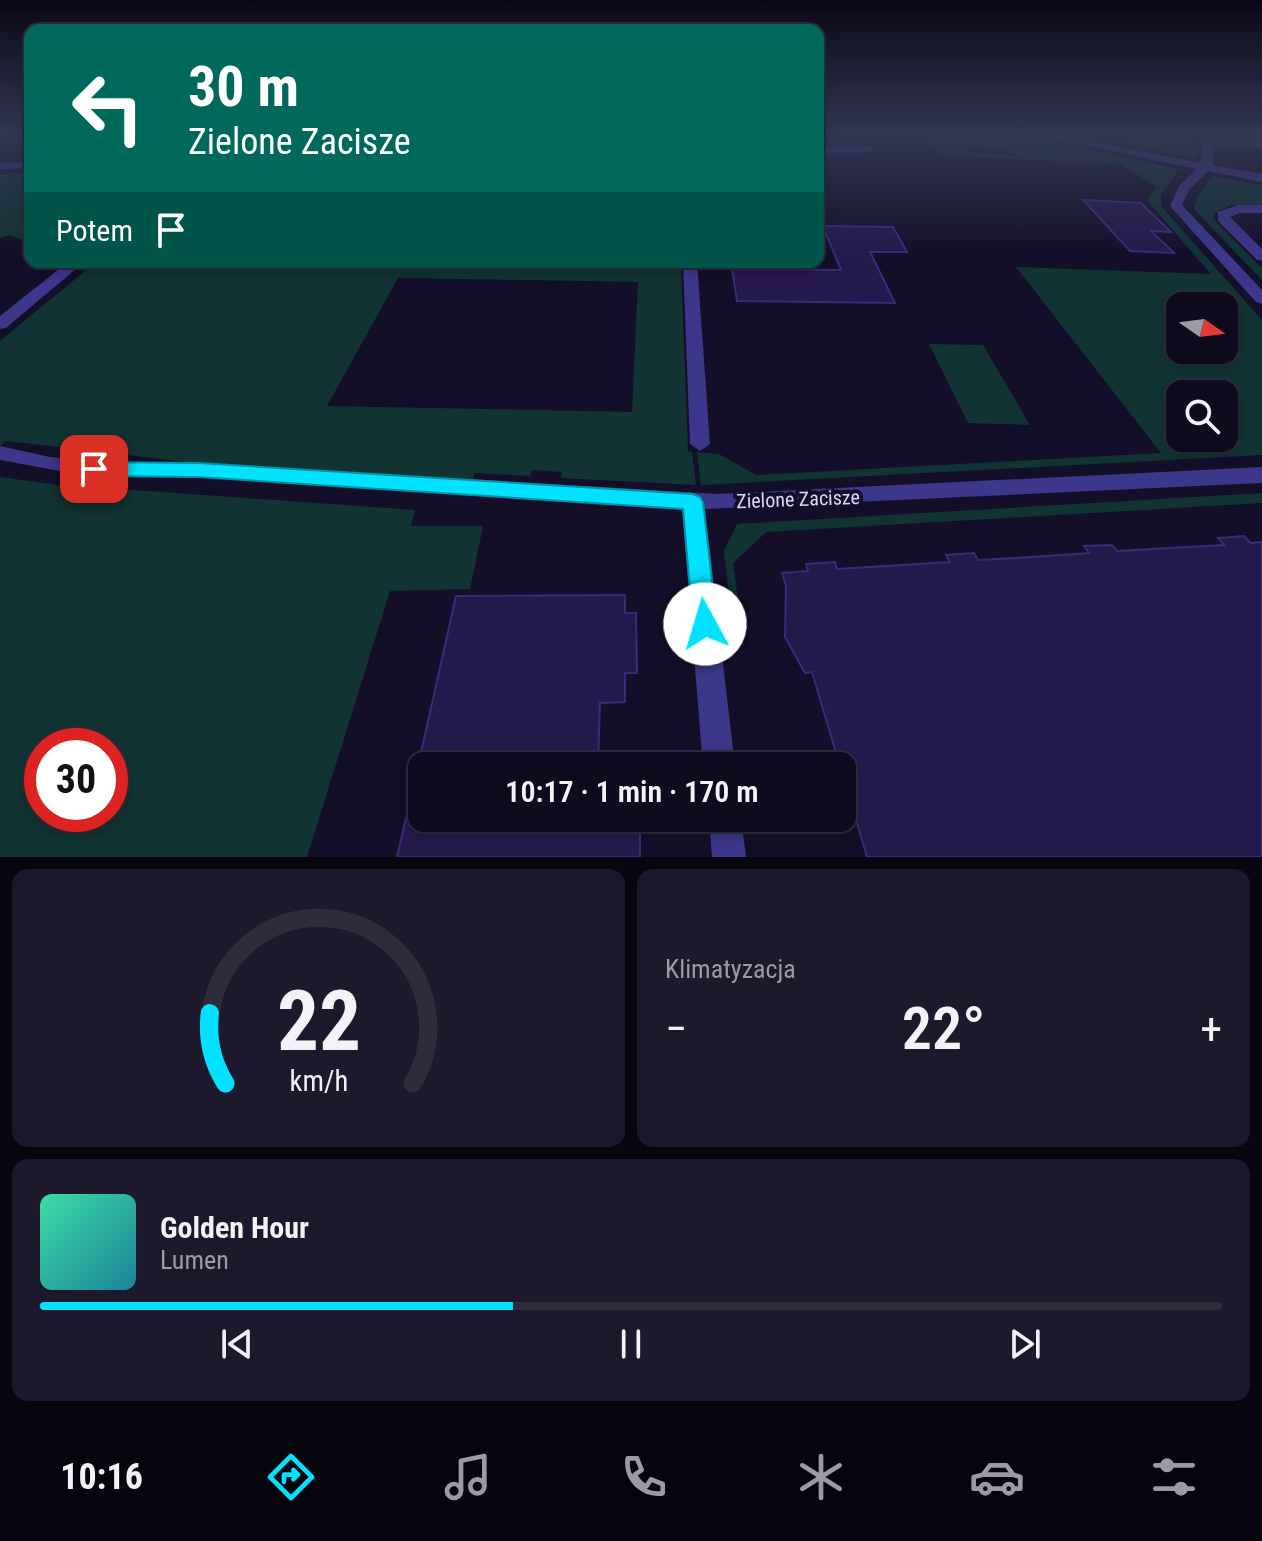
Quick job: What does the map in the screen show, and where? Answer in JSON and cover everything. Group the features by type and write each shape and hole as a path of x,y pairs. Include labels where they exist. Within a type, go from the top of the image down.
{"street":[{"path":"1189,174 1193,177"},
{"path":"1197,174 1177,200 1178,208 1262,299"},
{"path":"1262,209 1238,209 1223,215 1225,221 1262,257"},
{"path":"0,324 70,268"},
{"path":"690,268 700,444"},
{"name":"Zielone Zacisze","path":"0,453 50,464 94,469 214,471 693,502 770,502 1262,475"},
{"path":"76,488 94,469"},
{"path":"693,502 718,752"},
{"path":"726,832 729,857"}],"green space":[{"path":"0,174 24,174 24,240 10,235 0,238"},
{"path":"1136,174 1176,174 1161,194 1161,206 1237,292 1166,292 1166,364 1238,364 1238,293 1262,320 1262,455 701,485 697,452 719,454 756,475 1161,453 1016,267 1211,274 1147,200 1157,187"},
{"path":"1213,176 1262,185 1262,206 1231,205 1213,214 1215,221 1262,268 1262,280 1194,209 1197,197"},
{"path":"89,268 681,268 688,451 692,452 696,485 561,478 562,472 533,470 530,476 475,473 472,481 205,464 6,441 0,446 0,341","holes":["398,278 638,282 632,412 327,406"]},
{"path":"929,344 983,345 1030,425 968,423"},
{"path":"0,477 87,489 415,510 411,526 483,526 470,589 390,591 307,857 0,857"},
{"path":"1262,493 1262,503 766,532 733,563 742,628 731,613 724,551 737,524"}],"building":[{"path":"1083,200 1141,203 1171,232 1151,231 1174,253 1130,251"},
{"path":"824,226 893,227 907,252 870,252 895,303 737,301 732,269 841,270"},
{"path":"1244,536 1251,543 1262,542 1262,857 867,857 856,820 856,752 836,752 812,672 805,673 785,637 786,586 782,573 808,571 806,564 835,562 837,569 950,562 946,555 974,553 978,560 1089,553 1084,546 1112,545 1117,551 1224,545 1218,538"},
{"path":"625,595 625,613 636,613 637,673 625,673 625,702 600,703 598,752 421,752 456,596"},
{"path":"406,818 408,832 640,832 640,857 397,857"}],"route":[{"path":"94,469 199,470 693,502 705,624"}]}
